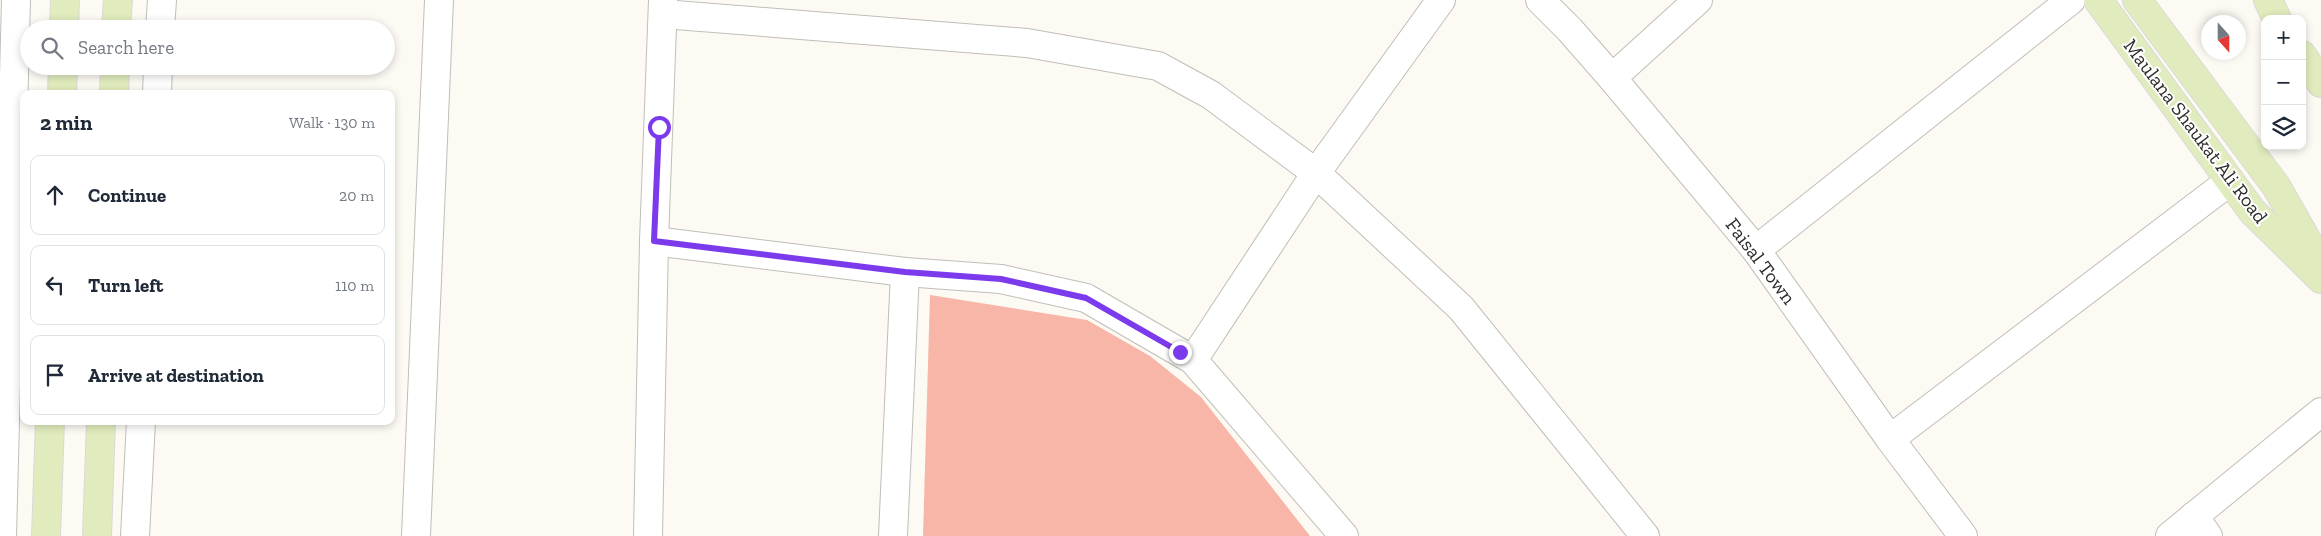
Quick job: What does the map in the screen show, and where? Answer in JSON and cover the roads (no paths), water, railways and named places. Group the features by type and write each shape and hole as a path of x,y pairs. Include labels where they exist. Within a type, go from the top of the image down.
{"main road":[{"path":"64,20 65,0"},
{"path":"117,20 118,0"},
{"name":"Maulana Shaukat Ali Road","path":"2098,0 2252,211 2321,279"},
{"path":"2137,0 2276,186 2321,265"},
{"path":"2305,60 2321,83"},
{"path":"62,75 62,90"},
{"path":"114,90 115,75"},
{"path":"46,536 50,425"},
{"path":"97,536 101,425"}],"street":[{"path":"2,536 16,0"},
{"path":"161,20 162,0"},
{"path":"416,536 439,0"},
{"path":"1192,360 1316,172 1441,0"},
{"name":"Faisal Town","path":"1540,0 1570,30 1612,78 1756,250 1957,534"},
{"path":"1612,78 1698,0"},
{"path":"1756,250 2071,0"},
{"path":"648,536 654,241 663,7 1027,43 1158,66 1212,95 1316,172 1461,308 1645,536"},
{"path":"157,90 158,75"},
{"path":"1890,439 2230,181"},
{"path":"654,241 905,272 1001,279 1086,298 1192,360 1344,536"},
{"path":"893,536 905,272"},
{"path":"2170,536 2201,526 2321,412"},
{"path":"135,536 141,425"}]}
